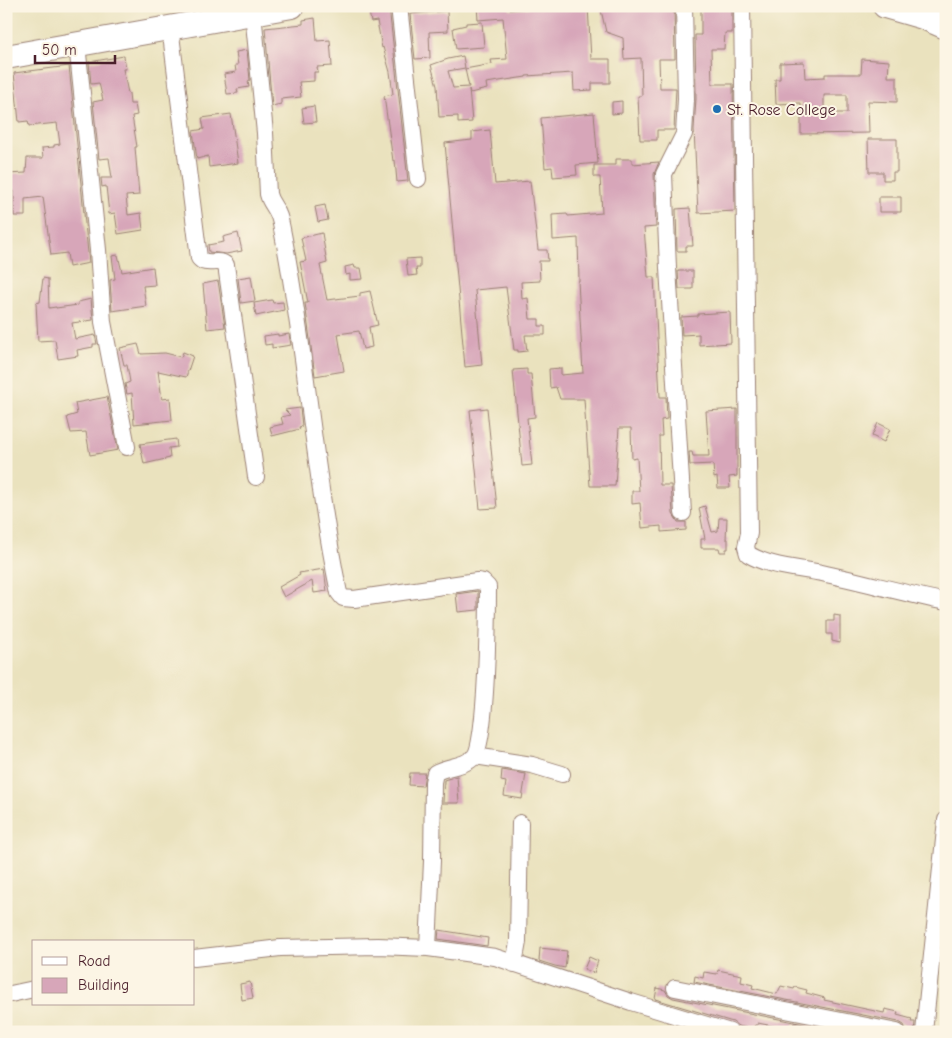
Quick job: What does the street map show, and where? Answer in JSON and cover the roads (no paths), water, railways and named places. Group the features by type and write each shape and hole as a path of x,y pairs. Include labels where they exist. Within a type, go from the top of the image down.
{"highway":[{"path":"6,57 292,6"},
{"path":"885,6 946,27"}],"street":[{"path":"399,6 418,179"},
{"path":"683,513 664,174 684,134 686,99 684,6"},
{"path":"742,6 749,533 746,546 748,554 771,563 946,602"},
{"path":"253,13 265,133 268,194 270,202 278,214 282,228 339,593 343,598 354,599 477,581 483,582 488,587 488,626 481,734 475,756 466,764 436,773 433,782 428,948"},
{"path":"170,27 199,258 205,262 223,262 226,264 256,477"},
{"path":"77,44 98,250 103,322 127,447"},
{"path":"475,756 532,766 562,774"},
{"path":"924,1032 946,820"},
{"path":"514,964 518,942 520,823"},
{"path":"195,958 280,948 378,946 428,948 495,957 631,1002 730,1032"},
{"path":"675,988 897,1032"},
{"path":"6,995 32,989"}],"place":[{"name":"St. Rose College","path":"717,109"}]}
